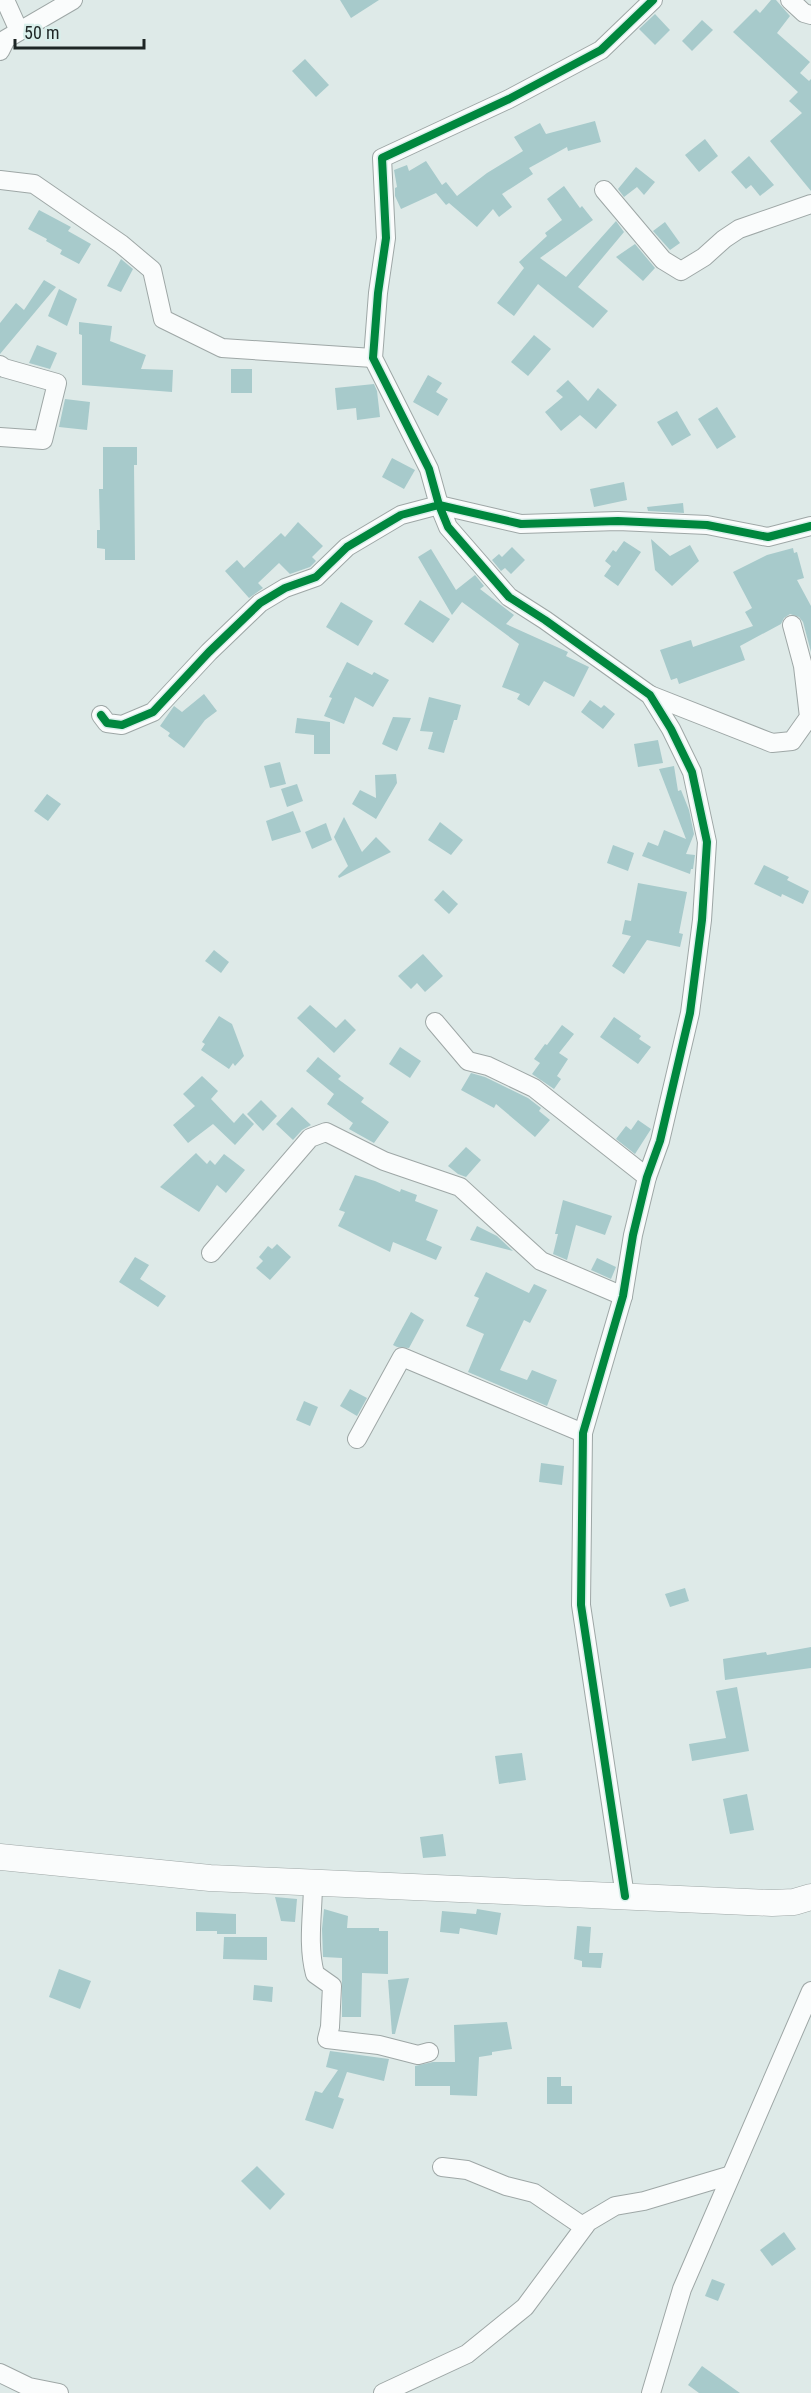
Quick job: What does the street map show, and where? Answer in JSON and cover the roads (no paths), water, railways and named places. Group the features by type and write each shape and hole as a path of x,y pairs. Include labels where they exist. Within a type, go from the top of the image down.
{"street":[{"path":"5,0 19,31"},
{"path":"0,51 6,39 73,0"},
{"path":"653,0 601,50 509,99 382,158 386,238 378,293 373,358 429,469 448,527 509,597 650,695 772,743 792,741 810,717 803,666 792,625"},
{"path":"790,0 804,13 811,15"},
{"path":"0,180 34,184 121,244 152,270 163,320 222,348 373,358"},
{"path":"604,190 663,260 681,271 704,257 739,229 811,204"},
{"path":"0,365 4,369 57,383 43,440 0,437"},
{"path":"101,715 107,723 122,725 153,712 209,652 260,603 285,588 316,578 347,547 401,515 439,505 521,524 618,521 707,525 768,537 811,526"},
{"path":"625,1896 581,1605 583,1433 623,1296 633,1235 647,1177 660,1141 690,1013 702,920 707,842 692,772 671,729 650,695"},
{"path":"435,1022 468,1061 488,1066 534,1088 647,1177"},
{"path":"211,1253 310,1138 326,1132 384,1161 460,1187 541,1261 623,1296"},
{"path":"357,1439 402,1358 583,1433"},
{"path":"0,1857 210,1878 772,1903 794,1902 811,1897"},
{"path":"313,1883 310,1944 312,1961 315,1974 332,1986 330,2027 327,2039 379,2045 418,2055 429,2052"},
{"path":"651,2393 682,2289 811,1991"},
{"path":"442,2167 467,2170 506,2186 534,2193 584,2227"},
{"path":"383,2393 467,2354 525,2307 588,2222 615,2206 644,2201 731,2175"},
{"path":"0,2373 29,2387 59,2393"}]}
